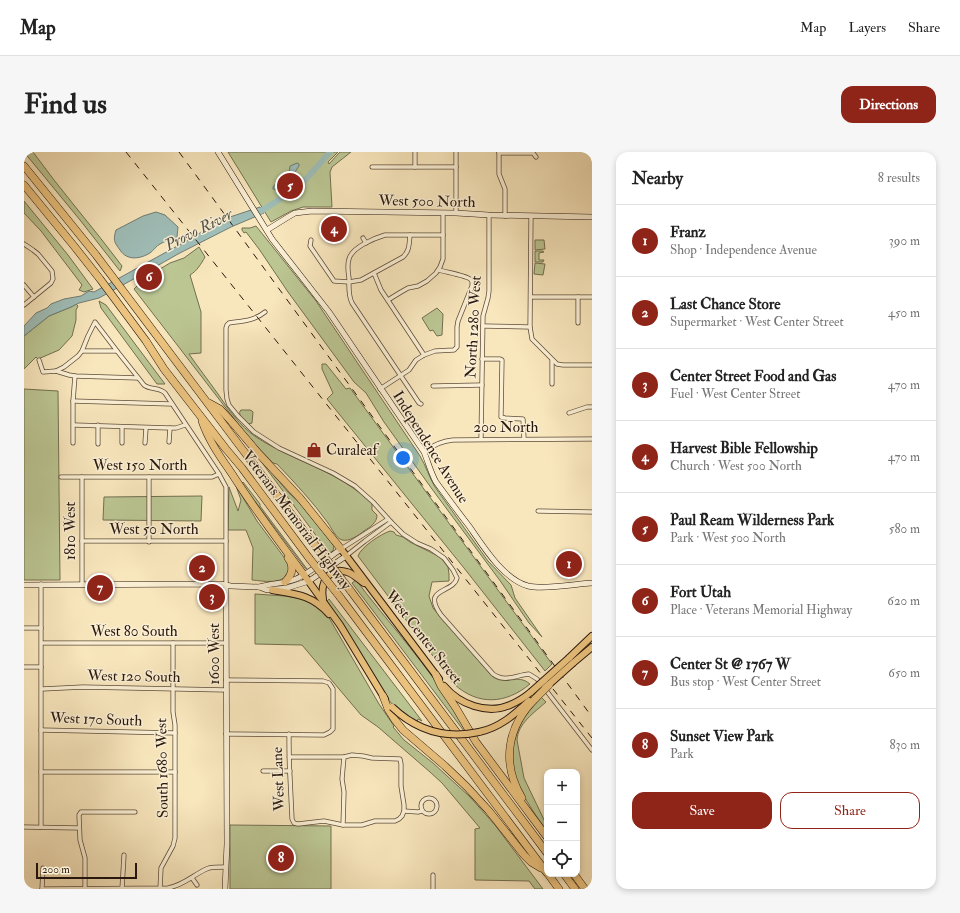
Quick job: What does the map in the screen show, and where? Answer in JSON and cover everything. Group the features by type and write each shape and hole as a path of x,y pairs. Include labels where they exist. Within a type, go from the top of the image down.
{"highway":[{"name":"Veterans Memorial Highway","path":"24,166 81,235 127,295 544,849"},
{"name":"Veterans Memorial Highway","path":"24,185 100,279 146,341 164,369 242,468 340,597 544,869"},
{"path":"206,401 220,409 231,421 300,498 341,549"},
{"path":"200,416 217,451 250,500 304,574"},
{"path":"285,582 292,570 292,564 286,554 286,550"},
{"path":"436,675 440,686 456,708 476,742 544,833"},
{"path":"539,827 536,819 515,785 511,772 510,757 512,737 517,723 534,696 545,685"},
{"path":"383,696 388,709 403,730 467,787 492,814 524,855 544,871"},
{"name":"Veterans Memorial Highway","path":"550,877 559,889"},
{"path":"566,877 575,889"},
{"path":"576,877 586,889"}],"main road":[{"name":"West Center Street","path":"341,549 436,675 453,695 479,708 492,709 504,707 521,699 534,696"},
{"path":"323,600 323,584 327,577 334,572 342,571 353,574 360,581 367,584"},
{"name":"West Center Street","path":"304,574 340,625 383,696 398,713 430,731 451,735 469,734 493,728 507,720 573,660 592,636"},
{"path":"272,590 295,593 309,598 323,608 340,625"},
{"path":"573,660 592,643"},
{"name":"West Center Street","path":"545,685 573,660 592,647"}],"street":[{"name":"Independence Avenue","path":"218,152 272,239 329,312 424,452 436,482 493,559 505,572 528,586 537,587 592,583"},
{"path":"456,152 456,213"},
{"path":"505,216 504,189 499,174 499,152 533,153 536,157"},
{"path":"415,153 415,167"},
{"path":"372,167 456,167"},
{"name":"West 500 North","path":"267,230 295,213 302,212 456,213 592,218"},
{"path":"388,300 408,288 418,286 427,281 439,270 443,258 443,213"},
{"name":"North 1280 West","path":"481,439 483,316 489,291 489,215"},
{"path":"531,216 530,327 532,339 557,364 592,365"},
{"path":"421,404 352,303 349,293 349,258 353,252 366,243 385,235 443,235"},
{"path":"311,240 310,246 334,281 349,282 360,280 403,257 409,247 410,235"},
{"path":"364,238 366,243"},
{"path":"24,244 38,254 53,274 51,283 24,304"},
{"path":"380,389 409,370 416,360 424,355 434,351 454,350 460,347 457,327 458,321 472,286 472,282 469,278 439,270"},
{"path":"374,273 381,290 424,355"},
{"path":"24,285 34,297"},
{"path":"531,297 592,297"},
{"path":"578,297 578,323"},
{"path":"265,312 252,319 229,323 226,328 226,390 229,405 233,411 254,432 269,442 333,473 355,486 408,538 431,549 444,558 456,574 456,580 453,584 437,594 435,600 441,615 496,676 506,679 529,674 545,685 592,750"},
{"name":"1600 West","path":"82,351 95,322 145,387 162,391 219,474 226,487 226,889"},
{"path":"483,326 530,327"},
{"path":"56,371 73,362 82,351 116,351"},
{"path":"482,358 502,360 501,417 522,419 524,439"},
{"path":"38,360 43,372 56,371 76,376 138,378"},
{"path":"552,360 552,384"},
{"path":"73,442 73,401 76,376"},
{"path":"433,386 482,385"},
{"path":"73,401 171,404"},
{"path":"569,413 587,407 592,407"},
{"path":"74,425 146,428 176,428 185,425"},
{"path":"98,426 98,444"},
{"path":"122,426 122,443"},
{"path":"146,428 146,442"},
{"path":"170,428 170,442"},
{"name":"200 North","path":"424,452 436,443 446,440 592,439"},
{"name":"West 150 North","path":"61,477 212,477 219,474"},
{"name":"1810 West","path":"82,477 82,584"},
{"path":"149,477 149,542"},
{"path":"538,512 592,512"},
{"path":"260,587 267,584 296,579 341,549 389,521"},
{"path":"24,585 220,584 260,587 267,590 287,588 298,586 309,581 346,556 389,521"},
{"name":"West 50 North","path":"82,541 226,541"},
{"path":"41,584 41,827"},
{"path":"24,628 41,628"},
{"name":"West 80 South","path":"42,643 226,643"},
{"name":"South 1680 West","path":"160,889 161,868 173,846 175,838 175,733 172,712 173,643"},
{"path":"24,667 41,667"},
{"path":"226,680 323,681 329,683 333,689 333,728 330,732 324,735 226,734"},
{"name":"West 120 South","path":"42,689 83,687 226,690"},
{"name":"West 170 South","path":"42,730 175,733"},
{"name":"West Lane","path":"289,734 292,820 294,824 324,821 343,825"},
{"path":"289,756 344,757 352,755 372,758 400,759 401,786 404,805 402,816 395,821 375,821 362,825 343,825 344,792 342,779 344,757"},
{"path":"262,771 290,771"},
{"path":"41,772 175,772"},
{"path":"404,811 422,811 426,814 432,813 436,811 436,802 432,798 425,799 422,803 422,811"},
{"path":"85,888 85,858 80,840 79,815 81,812 135,812"},
{"path":"24,827 79,828"},
{"path":"122,889 124,855"},
{"path":"44,868 42,889 160,889 176,887 211,868 226,867"},
{"path":"433,875 433,889"},
{"path":"192,878 196,885"}],"green space":[{"path":"24,152 33,152 122,266 120,271 80,220"},
{"path":"228,152 338,152 328,162 329,164 340,152 351,152 332,167 330,172 332,207 303,207 291,211 271,222"},
{"path":"24,201 68,255 93,289 84,292 79,290 82,285 41,231 24,213"},
{"path":"256,226 316,301 420,456 435,487 488,561 511,585 515,598 542,637 529,623 501,582 432,489 384,422 366,393 354,382 288,292 259,249 246,232 244,233 242,230 242,228"},
{"path":"535,240 544,240 545,249 535,250"},
{"path":"199,247 205,257 197,269 190,275 201,312 201,353 189,354 230,411 239,422 256,437 346,483 372,504 372,510 377,515 376,520 371,526 354,538 342,540 338,537 304,493 277,464 273,463 249,438 134,289 155,272 170,263 184,258"},
{"path":"535,251 544,252 539,253 539,260 544,260 543,262 535,262"},
{"path":"535,263 545,264 543,275 534,274"},
{"path":"99,301 106,305 165,384 157,384 101,308"},
{"path":"76,304 78,306 72,336 59,350 38,359 36,357 24,369 24,336 49,316"},
{"path":"437,308 443,314 442,335 437,336 433,330 430,331 422,318"},
{"path":"322,364 326,364 346,389 350,388 552,664 545,671 464,568 327,399 333,393 322,369"},
{"path":"24,389 58,391 60,580 24,580"},
{"path":"241,410 250,410 253,412 252,423 249,424 242,419 240,415"},
{"path":"260,460 288,492 304,507 334,546 333,551 329,553"},
{"path":"243,482 307,569 248,492 242,483"},
{"path":"236,486 257,521 289,564 288,573 285,577 277,581 252,580 253,548 246,530 228,530 229,487 238,511 241,500"},
{"path":"202,496 201,521 103,520 104,497"},
{"path":"390,531 436,555 442,559 448,567 449,581 432,582 429,596 433,608 493,677 503,680 516,679 530,684 511,696 492,700 473,696 454,684 358,556 360,552 372,541"},
{"path":"356,580 431,675 467,731 464,731 352,583"},
{"path":"255,594 303,598 317,606 328,616 379,704 394,726 393,727 404,740 433,763 470,797 495,825 543,889 535,889 529,881 475,880 475,829 480,828 442,783 378,727 361,715 302,645 255,644"},
{"path":"329,599 422,721 418,719 417,722 409,718 388,699 344,626 327,601"},
{"path":"541,697 546,702 523,723 517,740 524,778 544,820 544,828 518,784 512,758 518,730 527,713"},
{"path":"230,825 331,826 331,889 230,889"}],"water":[{"path":"297,163 299,166 291,181 280,186 277,190 273,189 278,181 288,176 290,166"},
{"path":"260,207 264,213 231,227 178,254 99,298 79,303 49,316 24,336 24,326 36,313 47,308 51,304 64,299 81,296 89,291 94,292 224,219"},
{"path":"156,212 165,215 178,227 177,237 162,243 150,253 142,257 134,258 123,254 116,245 116,230 143,216"}],"waterway":[{"name":"Provo River","path":"255,214 299,187 330,152"}],"railway":[{"path":"126,152 592,738"},
{"path":"179,152 592,717"}],"place":[{"name":"Paul Ream Wilderness Park","path":"290,186"},
{"name":"Harvest Bible Fellowship","path":"334,229"},
{"name":"Fort Utah","path":"149,277"},
{"name":"Curaleaf","path":"314,450"},
{"name":"Franz","path":"569,564"},
{"name":"Last Chance Store","path":"202,568"},
{"name":"Center St @ 1767 W","path":"100,588"},
{"name":"Center Street Food and Gas","path":"212,597"},
{"name":"Sunset View Park","path":"281,858"}]}
